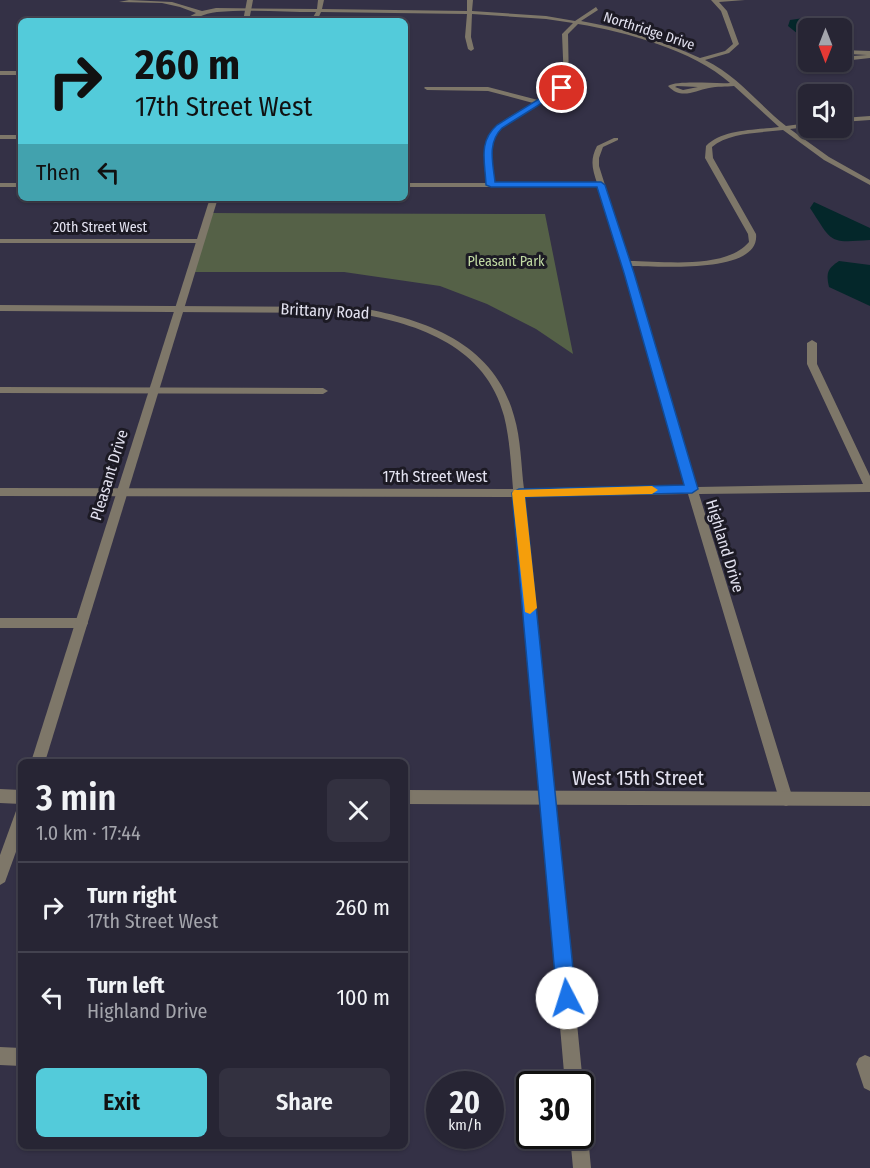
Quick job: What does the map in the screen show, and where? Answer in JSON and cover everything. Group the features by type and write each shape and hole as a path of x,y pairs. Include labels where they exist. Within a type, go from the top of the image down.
{"street":[{"path":"247,18 250,0"},
{"path":"316,18 321,0"},
{"path":"470,0 471,11 466,34 471,49"},
{"path":"715,1 741,0"},
{"path":"700,60 727,52 736,44 726,15 715,1"},
{"path":"122,2 173,2 201,13"},
{"path":"491,185 488,145 491,135 499,126 562,88 567,82 564,34 596,9"},
{"name":"Northridge Drive","path":"201,13 471,11 521,14 577,22 635,36 700,60 721,71 758,106 819,155 870,183"},
{"path":"190,18 201,13"},
{"path":"0,73 18,73"},
{"path":"708,86 688,93 675,91 671,86 677,84 708,86 737,84"},
{"path":"427,87 488,88 538,102"},
{"path":"856,118 870,110"},
{"path":"852,119 870,118"},
{"path":"626,263 732,259 748,250 753,242 751,231 708,156 709,147 716,140 728,136 798,126"},
{"path":"0,137 18,137"},
{"name":"Highland Drive","path":"616,139 600,146 596,152 595,166 786,799"},
{"path":"0,185 18,185"},
{"path":"408,185 601,185"},
{"name":"Pleasant Drive","path":"39,759 213,201"},
{"name":"20th Street West","path":"0,241 200,241"},
{"name":"Brittany Road","path":"0,308 356,310 410,321 445,337 476,359 492,377 504,399 509,416 519,493 573,1071"},
{"path":"812,343 812,364 870,487"},
{"path":"0,390 323,391"},
{"name":"17th Street West","path":"0,492 519,493 870,487"},
{"path":"0,623 81,623"},
{"path":"0,796 18,796"},
{"name":"West 15th Street","path":"408,797 870,799"},
{"path":"0,877 18,825"},
{"path":"0,1056 18,1057"},
{"path":"865,1064 870,1082"},
{"path":"580,1149 582,1168"}],"green space":[{"name":"Pleasant Park","path":"209,213 545,214 573,354 536,329 487,304 440,286 344,272 191,272"}],"shaded area":[{"path":"798,19 798,34 788,26 790,20"},
{"path":"814,202 870,228 870,240 846,241 833,238 823,228 810,208"},
{"path":"839,261 870,265 870,306 829,287 828,272"}],"slow traffic":[{"path":"530,608 519,493 652,490"}],"route":[{"path":"562,88 499,126 491,135 488,145 491,185 601,185 692,489 519,493 567,998"}]}
